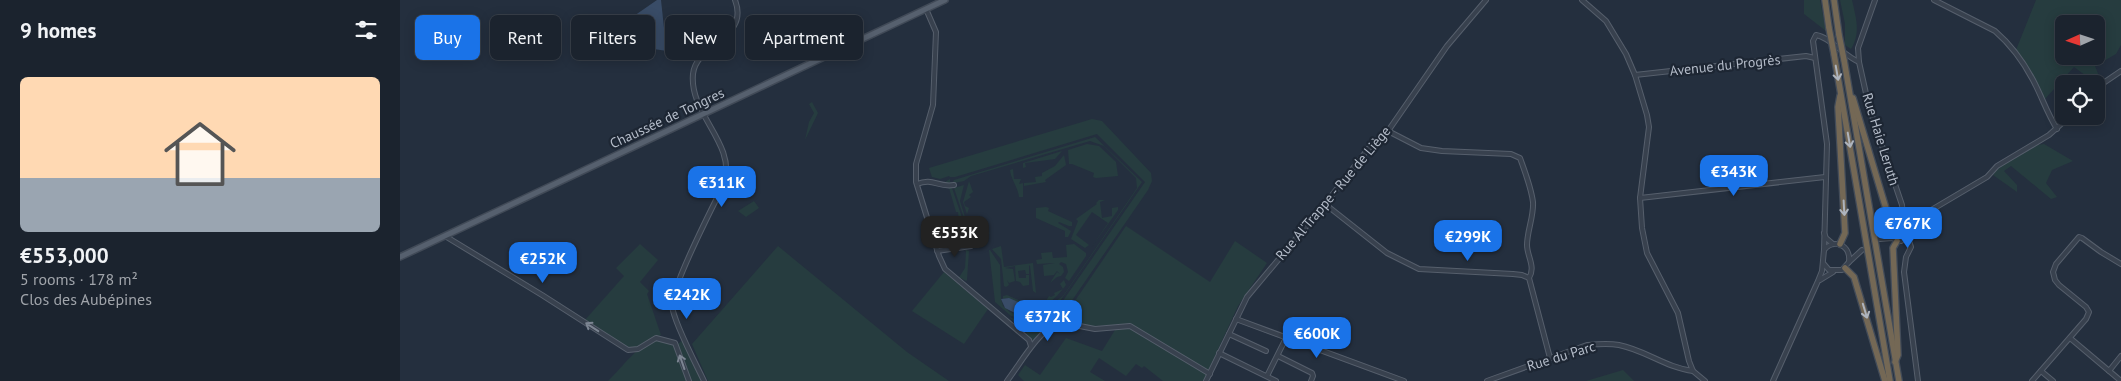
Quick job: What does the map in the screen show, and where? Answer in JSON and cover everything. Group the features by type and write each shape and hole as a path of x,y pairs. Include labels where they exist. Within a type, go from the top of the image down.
{"highway":[{"path":"1825,0 1890,381"},
{"path":"1834,0 1899,381"},
{"path":"1849,91 1859,114 1887,212 1894,218"},
{"path":"1837,244 1845,233 1838,107 1840,92"},
{"path":"1894,239 1898,355 1895,362"},
{"path":"1845,268 1854,277 1885,381"}],"main road":[{"name":"Chaussée de Tongres","path":"400,257 942,1"}],"street":[{"path":"704,381 672,308 674,292 727,172 725,157 693,91 692,73 696,63 733,28 738,14 735,0"},
{"name":"Rue Al'Trappe - Rue de Liège","path":"1206,381 1252,290 1325,204 1368,149 1388,131 1448,46 1486,0"},
{"path":"1582,0 1606,21 1626,54 1635,75 1647,115 1648,127 1640,198 1646,253 1678,313 1693,371 1704,381"},
{"name":"Rue Haie Leruth","path":"1875,0 1858,48 1859,62 1869,107 1902,205 1903,216"},
{"path":"1934,0 1996,31 2002,37 2032,77 2044,108 2057,129"},
{"path":"926,9 936,32 934,105 916,164 917,184 941,263 948,273 1029,340 1031,346"},
{"path":"1774,381 1818,281 1823,263 1826,144 1812,41 1816,35 1822,36 1849,58 1859,62"},
{"name":"Avenue du Progrès","path":"1635,75 1806,56 1815,58"},
{"path":"2105,82 2121,72"},
{"path":"1911,222 1987,177 1997,166 2022,152 2061,125"},
{"path":"1388,131 1421,148 1442,151 1511,154 1520,158 1533,204 1527,235 1527,248 1532,266 1532,274 1529,278 1550,358"},
{"path":"1640,198 1826,177"},
{"path":"917,184 924,181 933,181 946,187 954,185"},
{"path":"1325,204 1387,253 1419,269 1513,274 1529,278"},
{"path":"1908,238 1880,239 1888,230 1889,223 1894,218 1903,216 1911,222 1912,229 1908,238 1911,247 1906,257 1904,272 1918,381"},
{"path":"932,233 959,227 958,222"},
{"path":"1888,230 1894,239"},
{"path":"1818,281 1845,268 1862,250 1848,252 1826,238 1823,231"},
{"path":"444,236 628,350 638,348 656,338 675,343 689,381"},
{"path":"2032,381 2086,319 2089,312 2086,307 2054,280 2053,272 2056,264 2076,239 2082,238 2100,252 2121,264"},
{"path":"1824,250 1837,244"},
{"path":"937,250 972,246"},
{"path":"1848,252 1849,262"},
{"path":"1823,263 1829,270 1834,272"},
{"path":"1236,319 1404,381"},
{"path":"1007,381 1031,346 1047,329 1058,322 1095,329 1130,326 1210,374"},
{"path":"1229,334 1266,351"},
{"path":"1267,376 1286,338"},
{"path":"2070,338 2121,381"},
{"name":"Rue du Parc","path":"1487,381 1587,345 1604,343 1619,345 1683,370 1693,371"},
{"path":"1219,353 1276,381"},
{"path":"1278,356 1312,373 1314,376 1311,381"},
{"path":"2109,371 2121,356"},
{"path":"2041,371 2053,381"}],"green space":[{"path":"1804,0 1820,0 1826,31 1804,14"},
{"path":"1840,0 1852,0 1854,7 1857,31 1851,49 1845,45 1845,24"},
{"path":"2036,0 2121,0 2121,45 2116,54 2105,60 2105,15 2055,15 2055,65 2097,65 2095,66 2099,75 2085,75 2074,67 2067,75 2055,75 2055,88 2044,100 2032,73 2016,50"},
{"path":"812,102 818,113 805,140 809,122 814,113 809,104"},
{"path":"1092,119 1102,121 1151,173 1152,181 1148,190 1062,315 1033,342 1025,335 1027,332 1009,317 1032,325 1060,305 1145,182 1097,134 955,177 949,176 940,179 932,177 929,168"},
{"path":"1095,137 1142,182 1058,304 1031,321 1011,316 995,302 989,250 1000,265 1003,306 1010,312 1029,320 1009,298 1003,299 1003,296 1007,295 1034,307 1037,310 1036,315 1063,296 1137,188 1136,178 1104,146 1090,141 971,176 964,181 944,185 945,182 950,179 950,182 953,182 954,180"},
{"path":"1087,144 1099,146 1116,162 1118,176 1096,178 1093,177 1094,173 1069,164 1068,150"},
{"path":"2044,144 2073,161 2052,170 2046,183 2057,197 2051,199 2011,166 2004,171 2017,185 2017,192 1993,175 1997,169 2038,145"},
{"path":"1062,151 1055,159 1025,163 1026,167 1023,168 1023,163"},
{"path":"1064,155 1066,165 1045,180 1046,182 1024,186 1024,183 1036,182 1035,177 1042,176 1042,173 1055,166"},
{"path":"1013,169 1014,179 1021,179 1019,184 1023,183 1023,197 1019,197 1010,170"},
{"path":"969,181 973,192 969,195 971,197 964,202 965,206 969,208 967,214 963,202"},
{"path":"964,185 960,201 964,218 954,188"},
{"path":"954,187 952,188 971,244 966,244 960,228 962,227 962,221 959,221 958,212 956,212 949,188"},
{"path":"1099,200 1105,200 1100,202 1102,218 1112,216 1112,208 1118,207 1118,210 1091,248 1108,223 1092,212 1076,235 1089,245 1085,248 1071,239 1078,221 1076,219 1097,204"},
{"path":"754,201 759,208 746,217 738,211"},
{"path":"1036,208 1049,208 1048,211 1072,222 1072,226 1058,223 1071,231 1068,237 1065,237 1065,231 1036,218"},
{"path":"967,221 990,233 979,241 971,242 965,222"},
{"path":"1126,226 1210,282 1235,241 1267,263 1238,306 1208,371 1130,324 1092,326 1064,321 1064,317"},
{"path":"640,244 658,260 640,282 649,291 647,294 661,335 636,348 631,348 610,338 585,320 624,276 616,268"},
{"path":"1074,244 1086,253 1086,256 1069,281 1065,278 1068,272 1066,264 1061,262 1059,264 1063,267 1064,272 1050,283 1057,272 1060,274 1057,271 1054,275 1044,276 1043,265 1055,263 1037,264 1036,260 1042,259 1041,253 1052,252 1053,258 1067,257 1066,245"},
{"path":"778,246 907,352 949,381 708,381 692,344"},
{"path":"1001,246 1004,267 1033,263 1036,293 1033,291 1029,265 1029,274 1026,274 1025,270 1018,271 1019,278 1026,278 1026,275 1029,275 1029,285 1023,286 1020,282 1016,281 1015,266 1005,268 1013,269 1015,281 1009,283 1007,280 1009,285 1004,286 1001,259 992,249"},
{"path":"964,249 969,251 966,281 961,278 958,279 965,268 966,251"},
{"path":"944,272 988,309 964,344 912,311"},
{"path":"1064,280 1066,285 1063,289 1060,284"},
{"path":"1063,289 1051,301 1040,306 1049,296 1055,295 1054,293"},
{"path":"1127,326 1207,373 1203,381 1163,381 1144,366 1142,368 1136,364 1126,376 1099,358 1090,372 1105,381 1024,381 1018,375 1025,365 1040,375 1066,338 1102,351 1115,330"},
{"path":"660,339 675,346 683,340 703,381 608,381 638,350 652,341"},
{"path":"1623,370 1634,381 1586,381"}],"water":[{"path":"657,0 661,0 665,28 665,51 655,49 655,15 635,15"},
{"path":"1009,298 1034,309 1029,320 1005,308 1001,299"}]}
